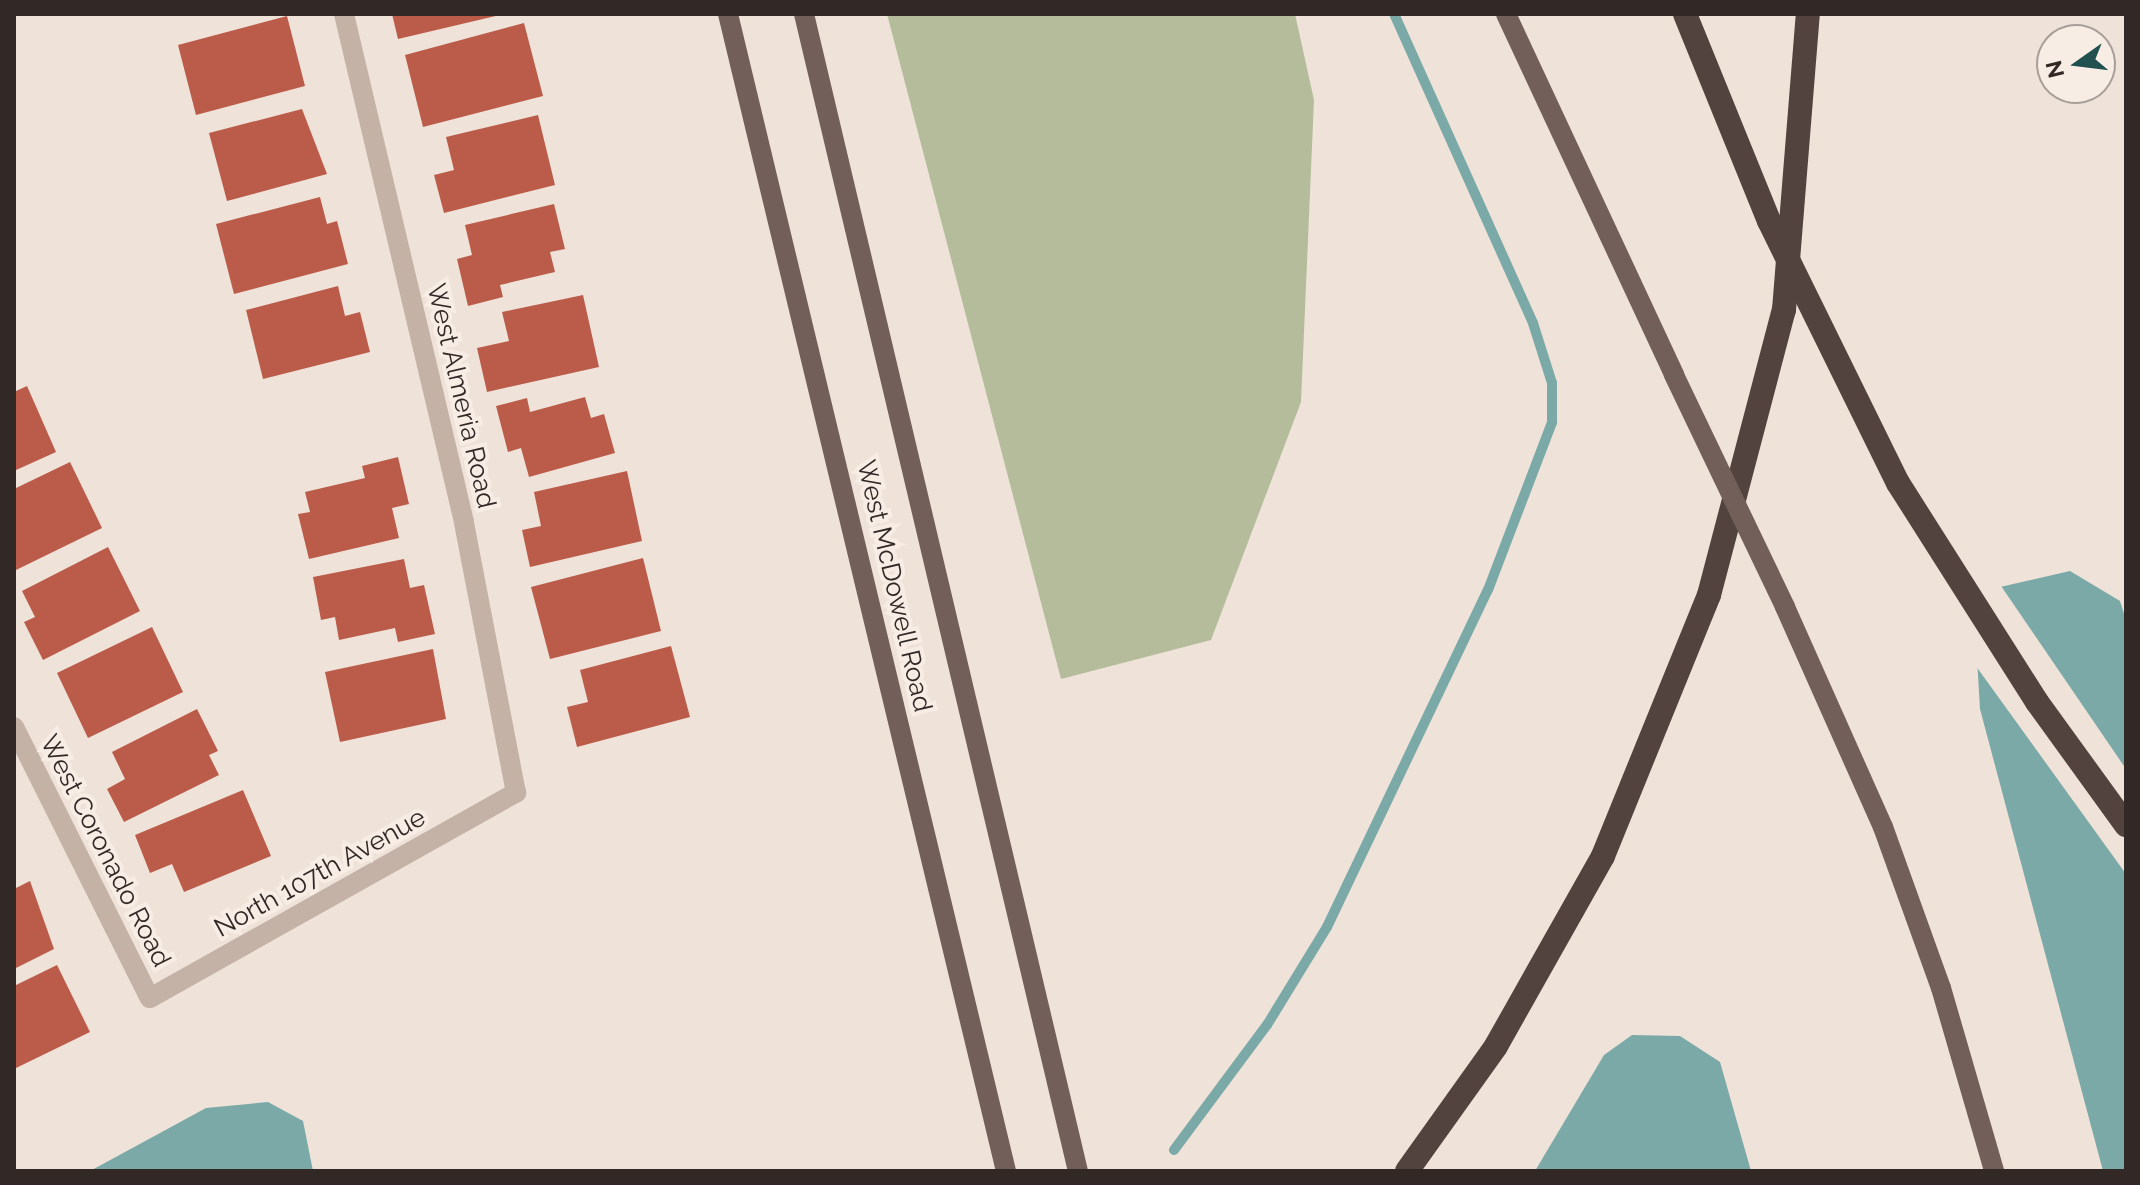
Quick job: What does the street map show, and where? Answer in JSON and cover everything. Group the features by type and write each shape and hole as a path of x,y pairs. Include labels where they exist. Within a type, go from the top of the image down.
{"highway":[{"path":"1685,14 1769,221 1898,483 2037,702 2126,825"},
{"path":"1407,1171 1496,1046 1603,856 1709,595 1784,310 1808,14"}],"main road":[{"name":"West McDowell Road","path":"728,14 1006,1171"},
{"name":"West McDowell Road","path":"804,14 1078,1171"},
{"path":"1506,14 1785,607 1883,827 1941,988 1994,1171"}],"street":[{"name":"West Almeria Road","path":"344,14 464,522 516,793"},
{"name":"West Coronado Road","path":"14,727 150,998"},
{"name":"North 107th Avenue","path":"150,998 516,793"}],"green space":[{"path":"887,14 1295,14 1314,100 1301,402 1211,640 1061,679"}],"water":[{"path":"2070,571 2120,601 2126,620 2126,1171 2103,1171 1980,709 1975,624 2000,587"},
{"path":"1632,1035 1680,1036 1720,1062 1751,1171 1535,1171 1604,1055"},
{"path":"268,1102 303,1121 313,1171 90,1171 206,1108"}],"pier":[{"path":"1999,583 2126,769 2126,874 1973,662 1972,622"}],"building":[{"path":"392,14 500,14 500,15 398,39"},
{"path":"287,16 305,86 196,115 178,45"},
{"path":"524,23 543,96 423,127 405,55"},
{"path":"302,109 327,174 227,201 209,133"},
{"path":"538,115 555,185 444,213 434,175 454,170 446,137"},
{"path":"320,197 327,224 337,221 348,264 234,294 216,224"},
{"path":"554,204 565,249 550,252 555,272 500,285 503,297 468,306 457,259 472,255 465,225"},
{"path":"338,286 345,316 360,312 370,352 263,379 246,310"},
{"path":"583,295 599,367 487,392 477,348 509,341 502,312"},
{"path":"27,386 56,452 14,471 14,392"},
{"path":"585,397 591,418 604,414 615,453 529,477 521,448 508,452 496,406 527,398 530,412"},
{"path":"398,457 409,504 392,508 399,538 309,559 298,514 310,512 305,492 365,478 362,466"},
{"path":"70,462 102,528 14,571 14,489"},
{"path":"627,471 642,541 530,567 522,530 541,526 534,492"},
{"path":"108,547 140,611 43,660 24,622 35,617 22,591"},
{"path":"643,558 661,631 550,659 531,587"},
{"path":"404,559 410,588 424,585 435,634 398,642 395,628 339,640 335,617 321,620 313,577"},
{"path":"152,627 183,692 88,738 57,673"},
{"path":"671,646 690,717 577,747 567,707 588,702 580,670"},
{"path":"433,649 446,719 340,742 325,672"},
{"path":"197,709 218,751 209,755 219,775 124,822 107,789 125,779 112,752"},
{"path":"243,790 271,856 184,892 172,864 150,873 135,835"},
{"path":"30,881 54,949 14,969 14,889"},
{"path":"57,965 90,1032 14,1069 14,986"}],"waterway":[{"path":"1174,1150 1267,1025 1327,927 1488,590 1552,422 1552,383 1533,323 1394,14"}]}
